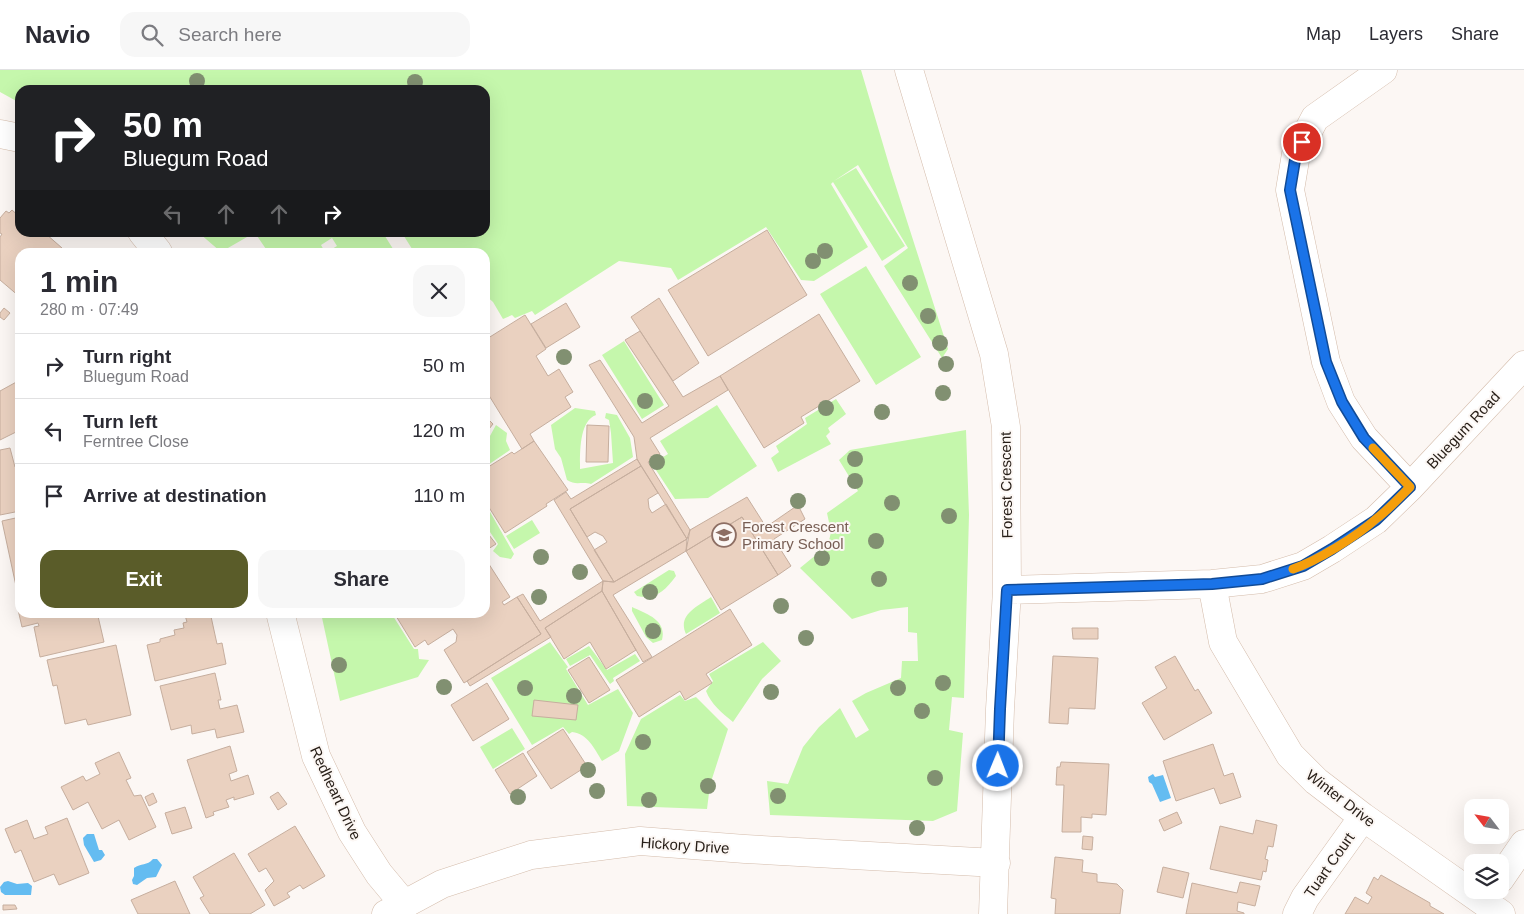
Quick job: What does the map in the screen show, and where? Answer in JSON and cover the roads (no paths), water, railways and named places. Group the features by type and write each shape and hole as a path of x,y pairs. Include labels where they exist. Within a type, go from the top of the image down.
{"street":[{"name":"Forest Crescent","path":"908,70 994,354 1006,427 1007,590 1000,709 993,914"},
{"path":"1383,70 1315,118 1296,154 1290,190 1326,362 1335,386 1342,402 1364,438 1410,487"},
{"path":"0,134 15,137"},
{"path":"146,237 155,248"},
{"name":"Bluegum Road","path":"1007,590 1212,584 1262,579 1303,566 1376,520 1410,487 1524,365"},
{"name":"Winter Drive","path":"1212,584 1223,642 1290,754 1316,781 1363,817 1492,902"},
{"name":"Redheart Drive","path":"282,618 316,756 352,832 380,874 395,909"},
{"name":"Tuart Court","path":"1297,914 1304,898 1363,817"},
{"name":"Hickory Drive","path":"395,909 442,884 531,855 640,841 745,849 996,863"},
{"path":"1509,865 1524,844"}],"water":[{"path":"1153,774 1155,777 1163,775 1171,798 1160,802 1152,784 1149,782 1148,777"},
{"path":"87,834 94,834 99,850 102,850 105,855 101,860 94,862 84,845 83,838"},
{"path":"157,859 162,865 156,877 147,878 137,885 133,884 134,868"},
{"path":"8,881 17,884 28,883 32,886 31,895 5,895 1,892 0,887 4,882"}],"place":[{"name":"Forest Crescent Primary School","path":"724,535"}]}
